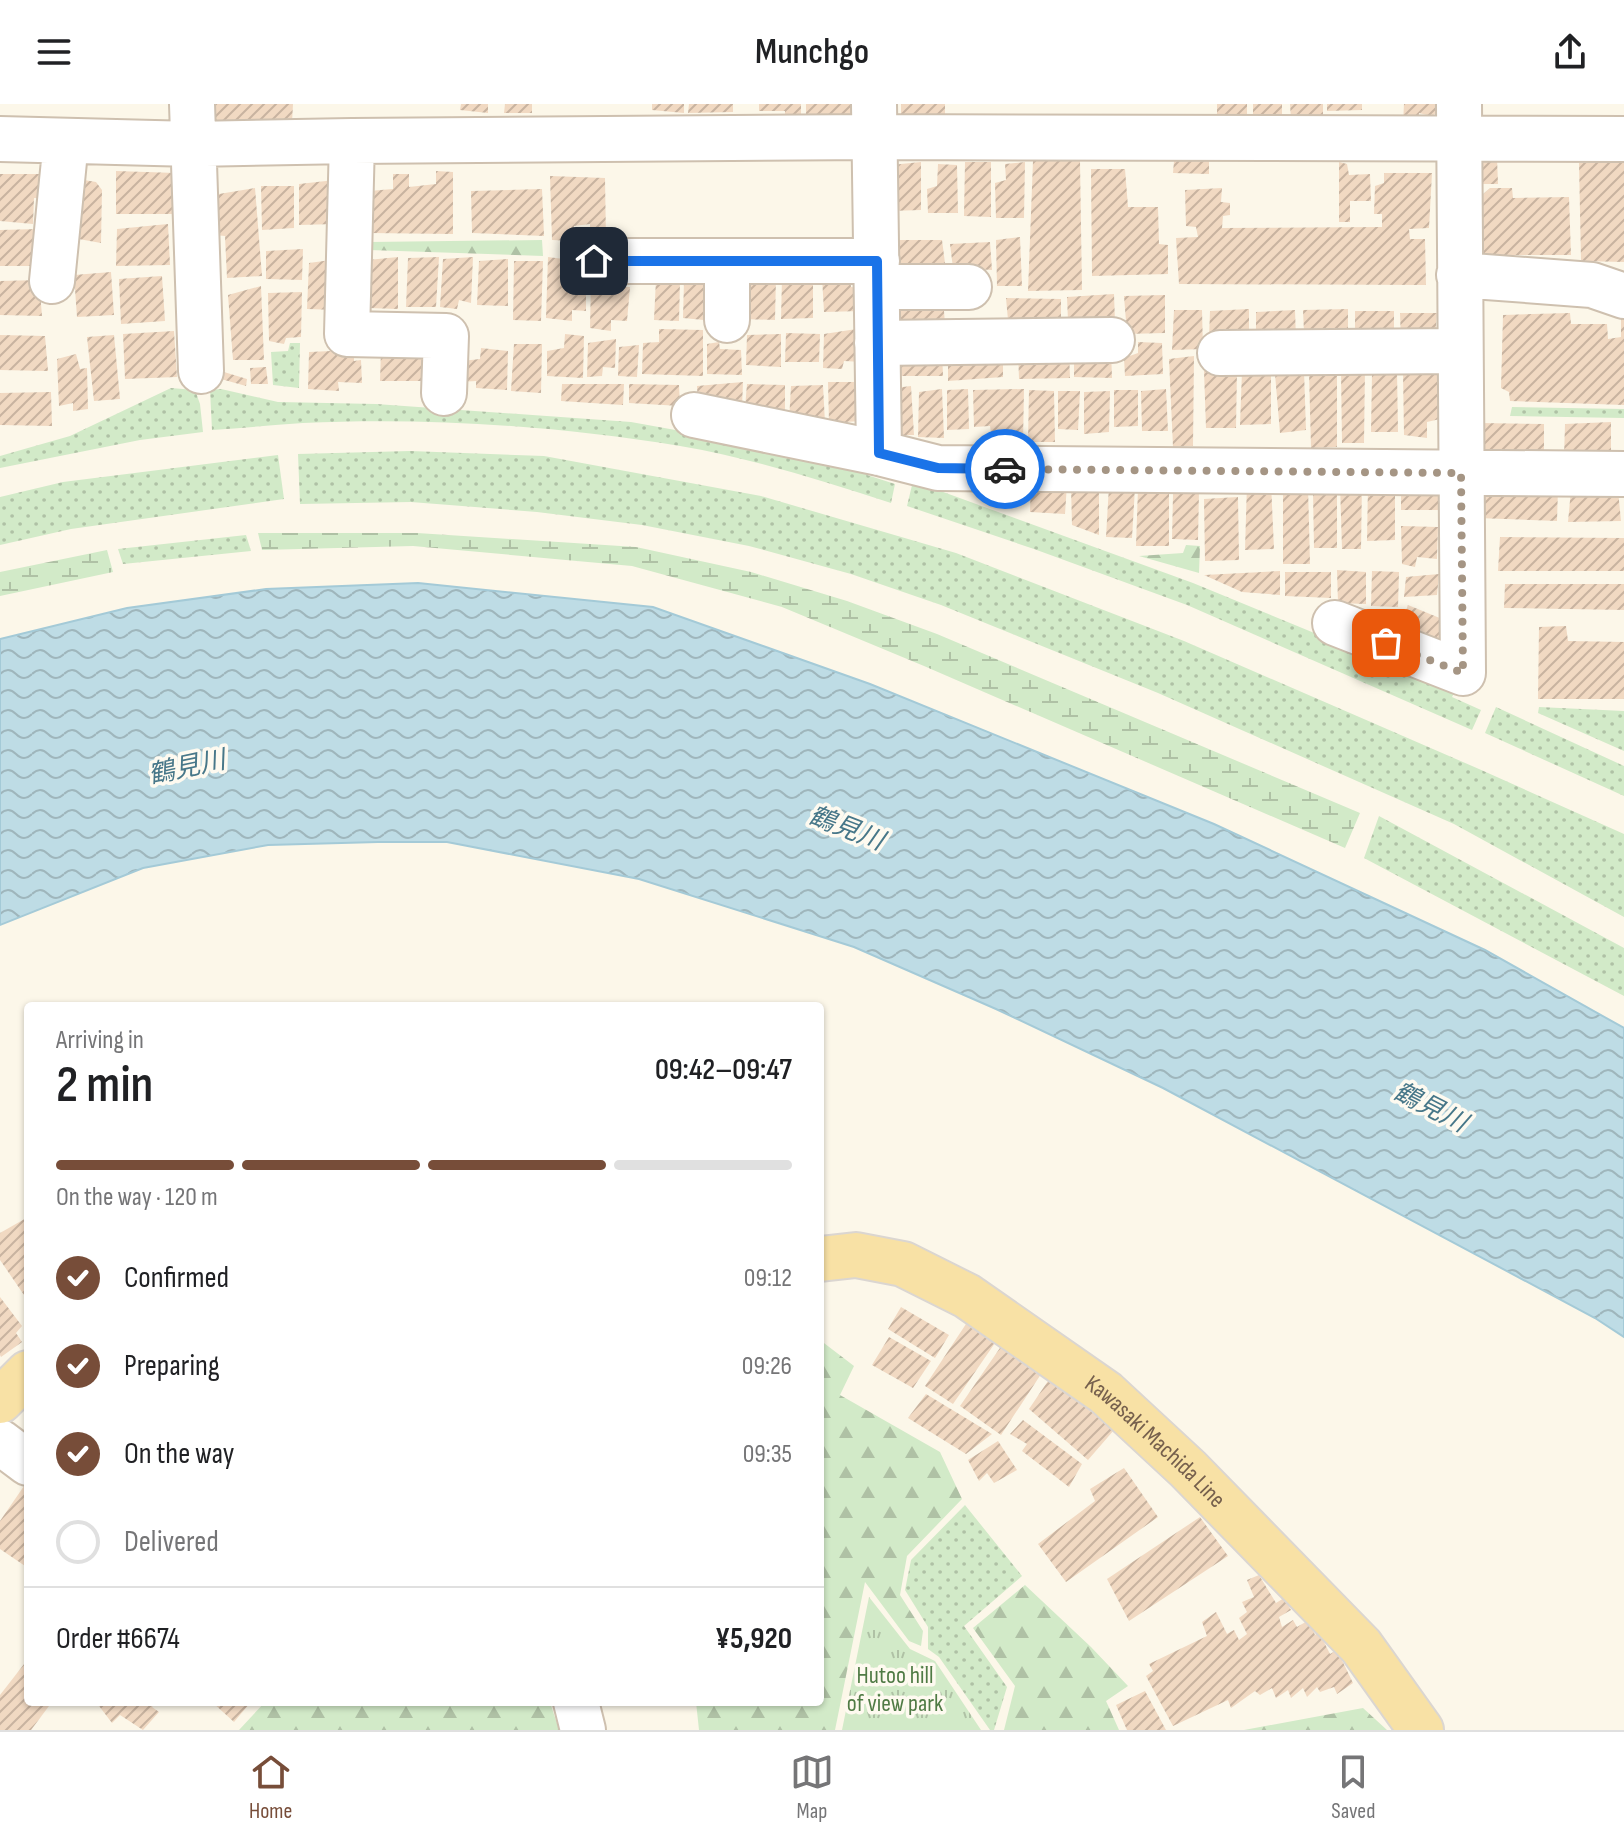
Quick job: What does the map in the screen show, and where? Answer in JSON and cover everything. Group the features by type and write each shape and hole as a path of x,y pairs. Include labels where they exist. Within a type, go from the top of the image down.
{"main road":[{"name":"Kawasaki Machida Line","path":"824,1259 856,1255 903,1264 967,1296 1106,1393 1188,1469 1361,1646 1421,1730"}],"street":[{"path":"874,121 879,453"},
{"path":"1335,623 1463,673 1459,121"},
{"path":"0,139 66,141 192,124 352,141 634,122 1459,121 1624,139"},
{"path":"192,124 201,371"},
{"path":"52,281 66,141"},
{"path":"352,141 347,334 446,336 444,393"},
{"path":"594,261 727,261 877,274 969,287"},
{"path":"727,261 727,320"},
{"path":"1459,275 1592,285 1624,296"},
{"path":"877,343 1112,340"},
{"path":"1220,353 1459,351"},
{"path":"694,415 938,468 1624,474"},
{"path":"0,1442 24,1460"},
{"path":"577,1706 583,1730"}],"green space":[{"path":"542,240 543,256 369,250 369,242"},
{"path":"290,343 300,343 299,388 273,385 271,352 288,351"},
{"path":"171,388 195,390 203,432 140,440 0,468 0,456 70,436"},
{"path":"221,389 278,402 376,404 631,422 864,464 867,475 895,484 891,503 787,471 707,451 539,428 445,422 350,421 212,430 210,390"},
{"path":"1512,407 1624,409 1624,418 1510,416"},
{"path":"410,451 544,456 761,496 956,553 1184,641 1624,834 1624,917 1454,824 1158,693 941,605 851,574 749,546 642,525 537,512 411,502 300,504 298,454"},
{"path":"278,455 284,499 71,529 0,545 0,497 63,482"},
{"path":"913,481 1193,583 1455,691 1452,697 1481,710 1472,730 1187,605 907,506"},
{"path":"258,533 417,533 636,547 751,572 847,601 937,634 1360,813 1345,848 782,607 632,566 413,546 262,550"},
{"path":"246,535 251,551 123,564 118,549"},
{"path":"1186,545 1200,546 1199,573 1139,556 1183,553"},
{"path":"107,550 113,572 0,596 0,572"},
{"path":"1496,707 1624,766 1624,796 1485,733"},
{"path":"1539,707 1624,711 1624,751 1538,713"},
{"path":"1379,816 1624,948 1624,996 1364,858"},
{"path":"824,1343 854,1366 840,1395 940,1452 962,1499 907,1556 900,1595 923,1631 921,1646 909,1641 865,1582 835,1730 699,1730 696,1706 824,1706"},
{"path":"965,1505 1022,1576 964,1626 1007,1687 994,1730 990,1730 939,1657 928,1649 928,1627 905,1590 911,1560"},
{"path":"1025,1585 1128,1686 1106,1701 1119,1730 1004,1730 1015,1686 973,1628"},
{"name":"Hutoo hill of view park","path":"869,1597 910,1649 935,1661 981,1730 842,1730"},
{"path":"261,1706 551,1706 559,1730 239,1730"},
{"path":"1363,1708 1387,1730 1244,1730"}],"water":[{"name":"鶴見川","path":"418,583 653,607 870,684 1214,824 1485,950 1624,1028 1624,1337 1595,1318 1163,1088 996,1009 854,947 639,879 447,842 268,845 143,868 0,925 0,639 127,608 266,589"}],"building":[{"path":"212,104 293,104 292,123 211,120"},
{"path":"461,104 488,104 488,113 460,110"},
{"path":"505,104 532,104 532,113 504,113"},
{"path":"652,104 684,104 684,113 652,110"},
{"path":"689,104 733,104 733,112 688,113"},
{"path":"759,104 801,104 801,119 785,119 785,111 759,111"},
{"path":"806,104 855,104 854,115 806,114"},
{"path":"901,104 945,104 945,120 901,120"},
{"path":"1217,104 1247,104 1247,119 1217,117"},
{"path":"1253,104 1282,104 1282,115 1253,115"},
{"path":"1290,104 1323,104 1323,119 1291,120"},
{"path":"1327,104 1362,104 1362,110 1327,111"},
{"path":"1404,104 1441,104 1441,111 1431,116 1419,113 1418,125 1403,123"},
{"path":"1497,158 1498,184 1473,184 1472,160"},
{"path":"1033,161 1080,161 1082,290 1028,291"},
{"path":"1174,161 1209,161 1209,174 1173,173"},
{"path":"1624,161 1624,262 1581,261 1579,163"},
{"path":"921,162 921,210 890,211 891,165"},
{"path":"965,162 991,162 991,217 964,216"},
{"path":"1025,162 1024,218 996,218 995,183 1006,180 1005,164"},
{"path":"1339,162 1347,164 1349,175 1370,174 1371,201 1350,201 1350,222 1339,222"},
{"path":"938,164 957,165 958,213 928,213 927,189 937,186"},
{"path":"1091,169 1125,169 1128,207 1158,207 1159,244 1168,245 1168,274 1092,276"},
{"path":"116,171 176,173 175,214 116,214"},
{"path":"436,171 453,172 453,234 368,233 369,191 393,189 393,174 409,174 409,187 436,184"},
{"path":"1384,173 1432,173 1429,228 1409,229 1410,239 1425,239 1426,285 1179,284 1176,238 1198,237 1196,227 1186,226 1185,190 1222,188 1221,202 1230,203 1230,215 1223,216 1222,228 1382,227 1382,214 1374,214 1375,186 1384,183"},
{"path":"0,174 45,174 43,198 34,198 33,224 0,221"},
{"path":"550,176 605,178 606,240 590,239 590,224 574,226 573,241 552,240"},
{"path":"78,179 96,182 102,190 101,243 73,238"},
{"path":"335,180 335,224 299,225 299,184"},
{"path":"261,186 294,186 294,228 262,230"},
{"path":"255,188 262,276 227,278 225,236 214,235 213,195"},
{"path":"1490,188 1512,188 1513,198 1569,197 1571,255 1482,255 1482,195"},
{"path":"542,189 544,236 472,233 471,191"},
{"path":"168,224 170,265 116,266 117,229"},
{"path":"39,229 40,266 0,266 0,230"},
{"path":"1020,237 1022,286 997,286 996,240"},
{"path":"899,240 942,240 946,271 900,272"},
{"path":"990,242 992,270 953,268 950,244"},
{"path":"303,249 302,280 266,279 266,251"},
{"path":"398,257 398,309 368,308 368,260"},
{"path":"439,257 436,307 406,307 408,258"},
{"path":"473,257 471,303 459,300 457,309 440,307 443,259"},
{"path":"548,257 579,261 578,276 586,276 586,311 572,310 572,321 546,318"},
{"path":"338,259 336,310 307,309 309,263"},
{"path":"508,259 508,306 477,305 479,261"},
{"path":"514,261 543,261 541,321 513,320"},
{"path":"111,272 114,315 77,317 74,275"},
{"path":"162,276 165,321 121,324 119,279"},
{"path":"850,276 851,287 863,288 862,311 824,312 822,277"},
{"path":"776,277 775,320 743,319 745,286 751,278"},
{"path":"591,278 619,279 620,287 630,287 627,321 611,320 611,331 590,328"},
{"path":"782,278 813,278 813,318 781,319"},
{"path":"656,279 680,280 679,321 654,320"},
{"path":"39,280 42,316 0,315 0,281"},
{"path":"714,280 714,321 683,318 684,281"},
{"path":"261,286 264,360 233,360 228,295"},
{"path":"302,292 301,337 286,338 284,344 269,341 268,293"},
{"path":"1114,294 1115,322 1068,321 1067,297"},
{"path":"1165,295 1165,333 1127,334 1124,296"},
{"path":"943,298 945,324 900,323 899,299"},
{"path":"1006,298 1061,299 1061,322 1008,320"},
{"path":"1249,309 1249,340 1209,339 1210,311"},
{"path":"1348,309 1348,333 1304,332 1303,310"},
{"path":"1174,310 1202,310 1203,349 1172,350"},
{"path":"1295,310 1296,339 1256,337 1256,312"},
{"path":"1355,311 1394,311 1394,334 1355,334"},
{"path":"1400,313 1437,313 1435,341 1401,342"},
{"path":"1570,313 1571,324 1607,324 1608,339 1621,337 1621,313 1624,314 1624,405 1510,401 1509,392 1501,388 1503,315"},
{"path":"863,328 862,362 844,361 842,369 823,368 824,334"},
{"path":"659,329 703,330 703,376 642,374 643,343 659,342"},
{"path":"174,331 177,377 125,379 123,334"},
{"path":"786,333 820,334 819,362 785,362"},
{"path":"565,334 584,336 583,378 547,376 547,351 564,348"},
{"path":"781,334 781,367 746,365 747,335"},
{"path":"0,335 45,336 48,371 0,370"},
{"path":"114,335 120,399 94,401 87,337"},
{"path":"616,339 615,368 603,367 602,376 587,377 588,343"},
{"path":"719,342 720,349 741,350 742,375 707,374 707,344"},
{"path":"1138,342 1162,343 1163,374 1125,376 1124,358 1138,353"},
{"path":"514,344 542,344 541,393 511,391"},
{"path":"639,345 637,377 618,376 619,347"},
{"path":"481,348 508,351 507,390 476,388 476,381 460,382 462,361 480,359"},
{"path":"354,350 354,361 361,360 362,383 338,382 339,391 308,389 309,352"},
{"path":"381,350 426,351 431,381 380,381"},
{"path":"942,350 943,376 897,376 897,352"},
{"path":"1003,350 1003,377 948,381 948,352"},
{"path":"1111,350 1112,378 1074,377 1074,352"},
{"path":"1018,351 1069,351 1070,378 1019,379"},
{"path":"76,354 80,369 87,368 88,409 73,411 73,403 59,406 57,359"},
{"path":"1194,356 1193,446 1173,447 1169,359"},
{"path":"266,367 268,384 251,384 250,368"},
{"path":"1237,369 1236,428 1206,428 1204,371"},
{"path":"1365,369 1364,443 1342,443 1341,371"},
{"path":"1271,370 1271,424 1240,425 1242,371"},
{"path":"1443,370 1444,418 1427,422 1427,438 1404,435 1403,372"},
{"path":"1304,371 1306,430 1280,433 1275,374"},
{"path":"1397,371 1398,432 1371,432 1372,373"},
{"path":"224,372 247,379 246,386 221,379"},
{"path":"1309,372 1337,372 1337,447 1311,448"},
{"path":"743,382 742,407 698,405 697,386"},
{"path":"828,382 861,382 861,421 829,423"},
{"path":"562,384 624,384 623,405 561,401"},
{"path":"629,384 679,385 680,406 629,403"},
{"path":"747,384 785,385 785,410 745,408"},
{"path":"823,385 825,423 789,421 791,386"},
{"path":"911,386 914,435 894,435 887,389"},
{"path":"942,389 944,438 918,437 919,392"},
{"path":"968,389 969,429 947,430 947,390"},
{"path":"1024,389 1023,442 1002,441 1001,433 991,433 990,426 974,427 973,390"},
{"path":"1166,389 1168,431 1142,431 1141,391"},
{"path":"1029,390 1054,391 1055,442 1028,442"},
{"path":"1114,390 1138,390 1138,426 1114,427"},
{"path":"1058,391 1080,391 1078,430 1058,429"},
{"path":"1110,391 1109,432 1084,434 1084,392"},
{"path":"51,392 52,426 0,425 0,393"},
{"path":"1611,422 1611,457 1564,457 1565,424"},
{"path":"1479,423 1544,424 1544,456 1479,452"},
{"path":"1021,480 1020,506 957,488"},
{"path":"1395,482 1395,540 1367,541 1368,484"},
{"path":"1031,483 1067,484 1065,514 1030,512"},
{"path":"1247,483 1271,483 1274,549 1245,550"},
{"path":"1362,483 1361,549 1342,549 1340,484"},
{"path":"1438,483 1438,510 1401,510 1401,484"},
{"path":"1099,486 1099,535 1072,525 1071,487"},
{"path":"1109,486 1135,488 1132,538 1106,537"},
{"path":"1308,486 1310,564 1283,564 1283,487"},
{"path":"1169,487 1169,546 1136,546 1138,488"},
{"path":"1478,488 1558,488 1557,521 1477,518"},
{"path":"1337,490 1337,548 1314,548 1313,491"},
{"path":"1571,490 1618,490 1621,521 1568,522"},
{"path":"1199,491 1198,540 1172,539 1173,494"},
{"path":"1238,497 1239,560 1205,561 1204,499"},
{"path":"1401,526 1438,527 1437,559 1417,557 1415,567 1402,564"},
{"path":"1500,537 1624,538 1624,571 1498,571"},
{"path":"1337,570 1366,572 1366,604 1338,603"},
{"path":"1280,571 1280,595 1242,592 1204,575"},
{"path":"1372,571 1399,572 1398,607 1371,606"},
{"path":"1285,572 1331,572 1331,598 1285,596"},
{"path":"1439,574 1437,595 1404,597 1406,577"},
{"path":"1505,584 1624,584 1624,610 1504,608"},
{"path":"1408,605 1447,621 1439,646 1399,629"},
{"path":"1566,626 1568,641 1624,642 1624,699 1538,699 1539,627"},
{"path":"24,1219 24,1295 0,1260 0,1233"},
{"path":"0,1297 22,1326 16,1333 22,1342 1,1357 0,1355"},
{"path":"901,1307 949,1335 935,1358 888,1329"},
{"path":"966,1324 995,1343 953,1404 925,1386"},
{"path":"889,1337 931,1361 913,1388 872,1365"},
{"path":"1002,1345 1045,1368 1001,1435 960,1406"},
{"path":"1050,1378 1114,1430 1088,1460 1029,1409"},
{"path":"926,1394 992,1434 966,1454 908,1418"},
{"path":"1023,1420 1082,1464 1069,1487 1022,1451 1027,1444 1010,1434"},
{"path":"998,1441 1017,1470 994,1483 987,1473 979,1481 968,1460"},
{"path":"1124,1468 1158,1517 1066,1582 1038,1544 1095,1501 1090,1489"},
{"path":"24,1486 24,1565 0,1549 0,1521"},
{"path":"1200,1517 1228,1556 1129,1621 1107,1579"},
{"path":"1259,1575 1276,1603 1284,1598 1291,1610 1279,1617 1282,1627 1293,1620 1297,1627 1309,1620 1315,1635 1319,1632 1330,1654 1337,1650 1353,1683 1337,1694 1334,1687 1320,1692 1317,1687 1307,1697 1303,1688 1291,1698 1288,1690 1276,1698 1272,1688 1260,1695 1255,1691 1231,1708 1228,1700 1173,1726 1146,1676 1153,1671 1149,1664 1207,1636 1202,1622 1216,1612 1227,1634 1234,1630 1239,1640 1247,1634 1239,1618 1247,1612 1242,1602 1254,1597 1247,1580"},
{"path":"24,1664 24,1706 49,1706 31,1730 0,1730 0,1695"},
{"path":"1145,1691 1166,1730 1127,1730 1116,1705"},
{"path":"99,1706 153,1706 159,1712 143,1730 120,1715 112,1723"},
{"path":"216,1706 248,1706 234,1722"}],"way so far":[{"path":"1005,469 1461,473 1463,673 1386,643"}],"route":[{"path":"594,261 877,261 879,453 938,468 1005,469"}]}
